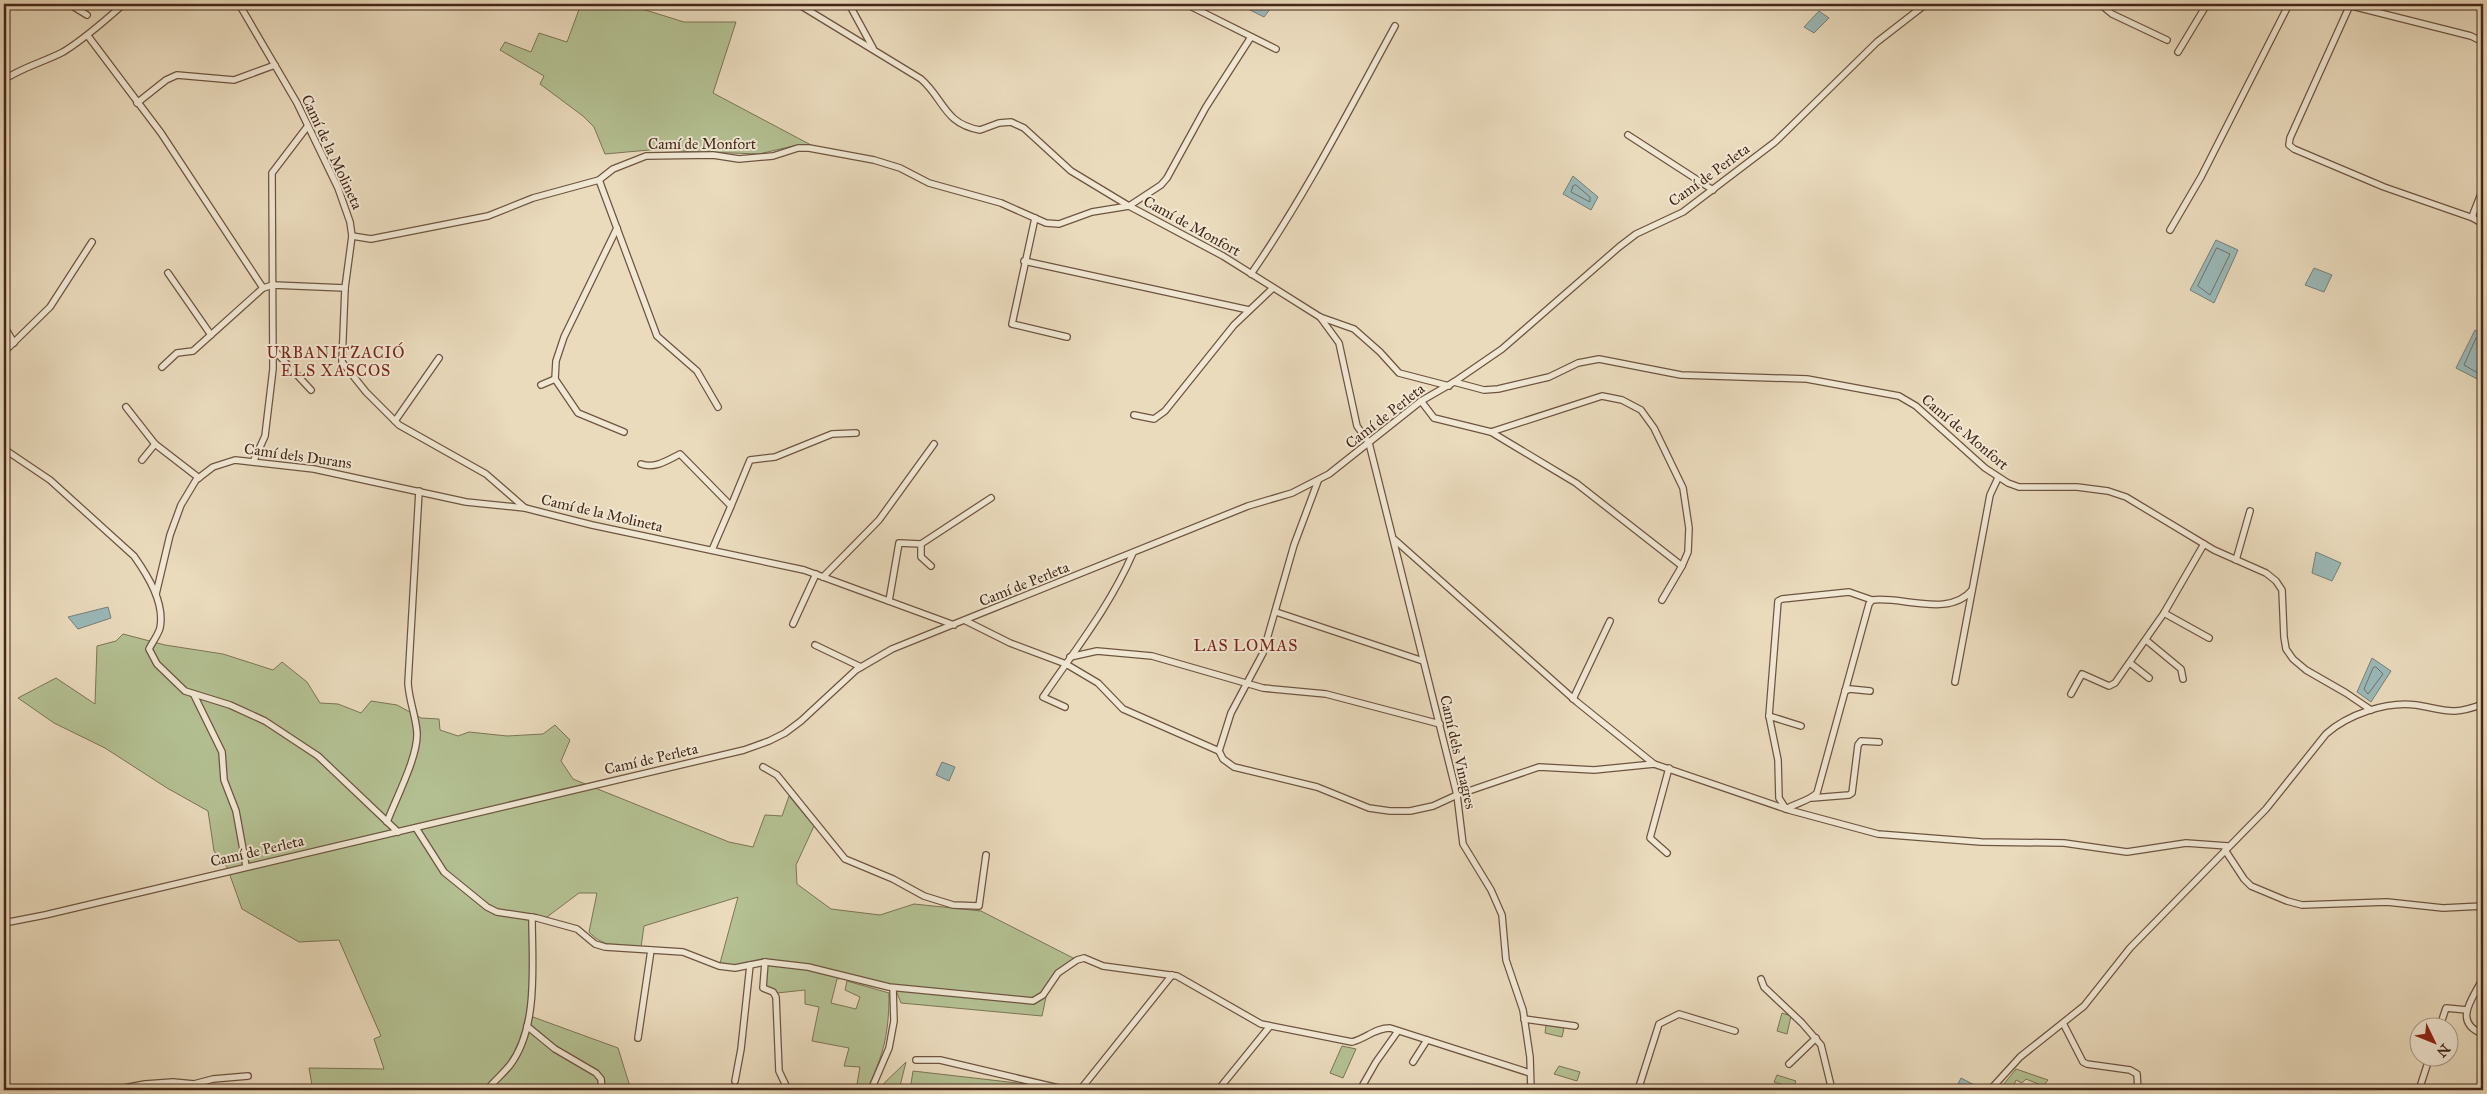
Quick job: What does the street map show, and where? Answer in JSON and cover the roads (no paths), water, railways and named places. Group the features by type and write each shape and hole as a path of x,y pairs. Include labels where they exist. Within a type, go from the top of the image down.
{"street":[{"path":"69,4 87,15"},
{"path":"4,80 12,74 37,65 88,36 124,4"},
{"name":"Camí de la Molineta","path":"240,4 275,65 338,188 350,222 352,236 345,288 342,362 366,392 395,421 486,474 525,508 592,526 778,563 816,574 954,626"},
{"path":"798,4 930,86 950,116 958,123 980,130 999,123 1011,122 1024,128 1071,171 1128,206 1161,185 1167,178 1206,107 1252,37"},
{"path":"848,4 874,50"},
{"path":"1186,4 1276,49"},
{"name":"Camí de Perleta","path":"4,923 54,913 246,866 716,757 769,741 801,721 861,666 892,649 954,626 1248,506 1292,494 1318,481 1421,401 1451,384 1502,349 1636,234 1683,212 1713,190 1787,132 1877,42 1926,4"},
{"path":"2100,4 2112,14 2168,40"},
{"path":"2178,52 2207,4"},
{"path":"2170,230 2201,177 2289,4"},
{"path":"2483,42 2471,36 2347,4 2290,138 2289,145 2294,149 2384,188 2473,218 2483,224"},
{"path":"1251,274 1273,243 1323,157 1395,26"},
{"path":"88,36 161,133 263,288"},
{"path":"137,103 166,80 177,75 234,80 275,65"},
{"path":"254,460 262,446 267,423 273,349 272,173 307,127"},
{"path":"1628,135 1713,190"},
{"name":"Camí de Monfort","path":"352,236 372,239 498,213 533,198 599,180 613,169 646,156 713,155 739,158 773,156 798,148 810,148 874,160 900,168 928,183 1001,203 1035,218 1059,224 1092,212 1128,206 1223,256 1320,318 1354,329 1399,372 1484,390 1498,389 1549,377 1578,363 1599,359 1681,375 1781,377 1855,386 1906,399 1998,478 2020,487 2077,487 2108,491 2126,497 2204,544 2266,573 2276,581 2282,590 2286,649 2293,659 2306,670 2371,710"},
{"path":"599,180 657,336 697,370 718,406"},
{"path":"2473,218 2483,189"},
{"path":"1035,218 1024,261 1012,324 1067,337"},
{"path":"617,228 564,337 556,361 555,379 578,413 624,432"},
{"path":"4,352 50,307 92,242"},
{"path":"1024,261 1248,310"},
{"path":"168,272 211,335"},
{"path":"162,367 177,353 193,352 263,288 272,285 345,288"},
{"path":"1134,415 1154,419 1158,417 1248,310 1273,288"},
{"name":"Camí dels Vinagres","path":"1320,318 1339,343 1357,426 1369,443 1395,540 1457,795 1463,844 1491,890 1502,915 1506,960 1524,1019 1531,1090"},
{"path":"4,326 14,343"},
{"path":"273,349 311,390"},
{"path":"395,421 438,358"},
{"path":"541,386 555,379"},
{"path":"1491,432 1602,396 1622,400 1641,410 1654,428 1683,488 1689,528 1688,552 1662,600"},
{"path":"1421,401 1434,418 1491,432 1576,483 1682,566"},
{"path":"126,407 155,444 199,478"},
{"path":"712,550 750,460 775,457 832,434 856,433"},
{"path":"142,460 155,444"},
{"path":"823,577 879,520 934,444"},
{"path":"4,449 50,480 134,556 144,570 156,594 161,614 160,630 149,649 151,655 172,679 185,691 230,705 282,732 332,768 398,832"},
{"path":"641,464 648,466 659,464 680,454 731,506"},
{"name":"Camí dels Durans","path":"156,594 170,535 181,505 199,478 213,467 235,460 254,460 314,469 466,502 525,508"},
{"path":"1955,682 1990,495 1998,478"},
{"path":"1219,751 1231,713 1263,653 1294,545 1318,481"},
{"path":"387,822 416,745 417,731 409,700 408,683 418,491"},
{"path":"889,601 899,543 922,544 991,498"},
{"path":"2236,560 2250,511"},
{"path":"1395,540 1573,698 1654,764"},
{"path":"922,544 921,557 931,566"},
{"path":"2072,694 2082,674 2108,686 2114,683 2164,613 2204,544"},
{"path":"1065,707 1043,697 1102,614 1122,578 1132,554"},
{"path":"793,624 816,574"},
{"path":"1786,809 1780,798 1778,760 1769,716 1778,601 1849,592 1872,600 1920,604 1956,602 1965,599 1972,590"},
{"path":"1812,798 1817,793 1868,604 1872,600"},
{"path":"1276,612 1423,661"},
{"path":"2164,613 2209,638"},
{"path":"966,621 1010,643 1066,664 1098,683 1123,709 1219,751 1223,759 1246,772 1317,788 1369,808 1410,811 1433,806 1457,795 1539,767 1594,770 1654,764 1786,809 1853,828 1894,835 1981,842 2064,844 2127,852 2186,843 2227,848"},
{"path":"1573,698 1610,622"},
{"path":"2146,640 2181,669 2183,679"},
{"path":"815,645 861,666"},
{"path":"1070,657 1097,651 1152,656 1263,688 1326,694 1440,724"},
{"path":"2130,663 2149,678"},
{"path":"1845,692 1850,689 1870,691"},
{"path":"194,694 222,752 224,780 236,811 246,866"},
{"path":"1990,1090 2020,1057 2064,1025 2084,1006 2130,948 2273,802 2326,734 2336,725 2371,710 2414,705 2452,712 2465,711 2483,704"},
{"path":"1769,716 1801,726"},
{"path":"1786,809 1796,802 1812,798 1849,796 1852,793 1858,746 1861,741 1879,742"},
{"path":"763,768 777,775 845,859 924,896 953,905 979,906 986,855"},
{"path":"1667,853 1650,838 1669,768"},
{"path":"416,828 444,872 487,907 497,912 532,917 577,929 595,944 605,947 683,952 720,966 735,968 765,962 808,967 893,988 1033,1001 1043,995 1058,974 1076,960 1084,958 1104,966 1172,975 1184,979 1250,1019 1270,1026 1283,1027 1352,1042 1362,1040 1382,1028 1398,1031 1530,1073"},
{"path":"2227,848 2244,879 2251,886 2302,905 2387,902 2443,908 2483,906"},
{"path":"486,1090 510,1065 526,1026 532,1004 532,917"},
{"path":"638,1038 650,950"},
{"path":"765,962 763,988 773,992 776,997 779,1070 788,1090"},
{"path":"735,1081 741,1049 750,965"},
{"path":"1080,1090 1172,975"},
{"path":"2483,978 2467,1010 2466,1018 2471,1027 2483,1034"},
{"path":"1761,979 1764,986 1821,1045 1832,1090"},
{"path":"871,1090 889,1048 894,1021 893,988"},
{"path":"2443,1016 2446,1008 2467,1010"},
{"path":"1638,1090 1659,1024 1680,1014 1734,1031"},
{"path":"1524,1019 1575,1026"},
{"path":"2064,1025 2083,1062 2130,1070 2137,1074 2138,1090"},
{"path":"526,1026 555,1049 596,1073 601,1079 602,1090"},
{"path":"1218,1090 1270,1026"},
{"path":"1360,1090 1376,1062 1398,1031"},
{"path":"1789,1064 1816,1038"},
{"path":"1412,1062 1427,1040"},
{"path":"916,1060 940,1060 1067,1090"},
{"path":"2419,1090 2427,1066"},
{"path":"113,1090 154,1084 194,1084 213,1079 248,1076"}],"water":[{"path":"1238,4 1274,4 1264,17"},
{"path":"1819,11 1829,18 1814,33 1804,27"},
{"path":"1573,176 1598,197 1591,210 1563,194"},
{"path":"2216,240 2238,250 2214,303 2190,290"},
{"path":"2314,268 2332,275 2324,292 2305,285"},
{"path":"2475,330 2483,334 2483,382 2456,368"},
{"path":"2316,552 2341,563 2332,581 2312,573"},
{"path":"108,607 111,618 78,629 68,617"},
{"path":"2372,658 2391,671 2371,702 2357,692"},
{"path":"942,762 955,767 949,781 936,775"},
{"path":"1961,1078 1984,1090 1955,1090"}],"district":[{"name":"URBANITZACIÓ ELS XASCOS","path":"336,361"},
{"name":"LAS LOMAS","path":"1246,645"}]}
